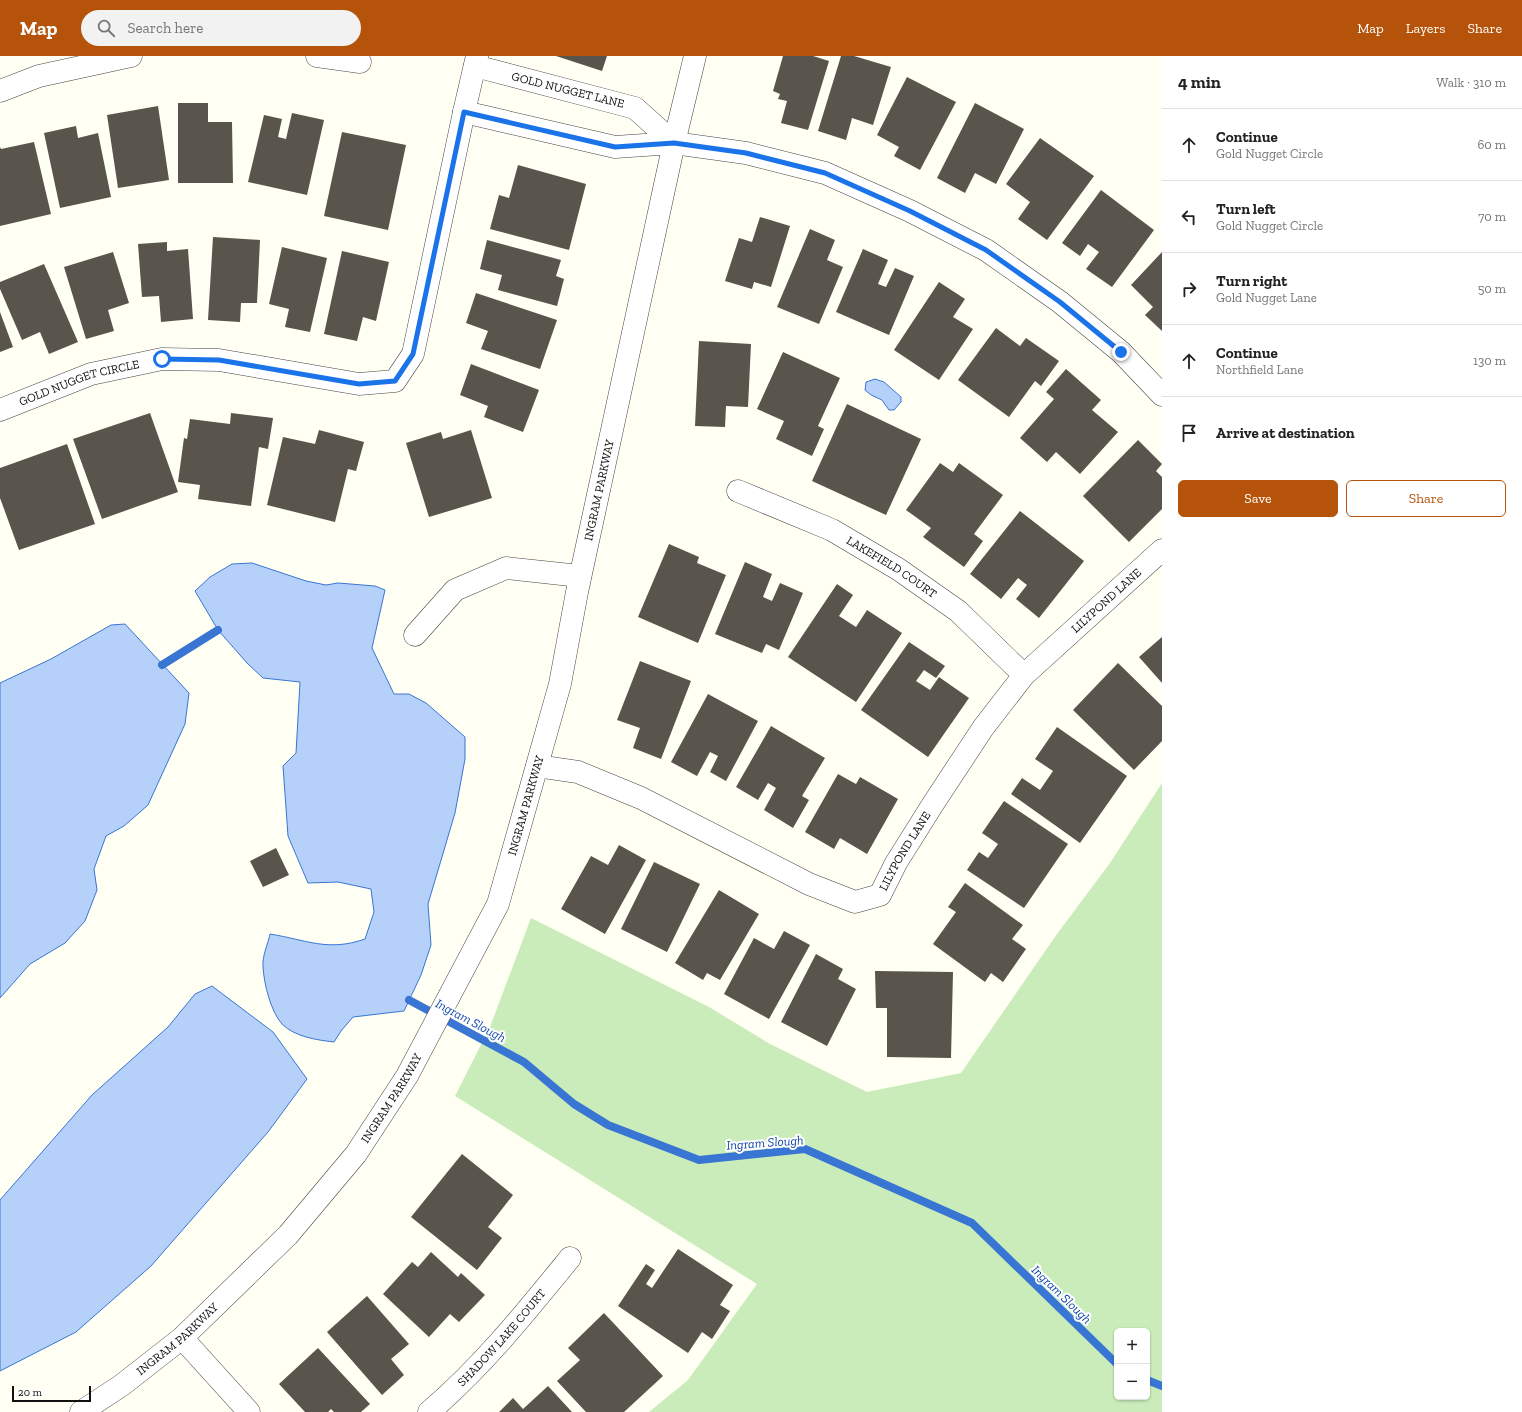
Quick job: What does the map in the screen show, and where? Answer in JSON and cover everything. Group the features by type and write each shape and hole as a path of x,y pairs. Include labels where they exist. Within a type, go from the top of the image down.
{"street":[{"path":"0,91 39,76 131,56"},
{"path":"317,56 360,62"},
{"name":"INGRAM PARKWAY","path":"81,1412 122,1386 182,1338 288,1235 356,1154 407,1076 498,904 560,684 580,576 674,143 695,56"},
{"name":"GOLD NUGGET LANE","path":"476,61 635,108 674,143"},
{"name":"GOLD NUGGET CIRCLE","path":"0,410 91,374 162,359 219,360 359,384 395,381 413,354 476,61"},
{"path":"464,112 615,147 674,143 746,153 825,173 910,211 979,246 1060,302 1103,337 1121,352 1162,396"},
{"name":"LAKEFIELD COURT","path":"738,491 832,530 898,569 958,611 1024,675"},
{"name":"LILYPOND LANE","path":"538,766 578,772 641,798 809,884 855,902 880,895 896,863 983,728 1024,675 1162,550"},
{"path":"416,636 455,590 506,568 580,576"},
{"name":"SHADOW LAKE COURT","path":"429,1412 447,1397 508,1332 570,1258"},
{"path":"182,1338 249,1412"}],"green space":[{"path":"1162,783 1162,1412 649,1412 688,1380 757,1284 455,1096 490,1027 531,918 709,1007 770,1044 867,1092 961,1073 1057,934 1110,863"}],"water":[{"path":"875,379 884,382 901,397 901,402 894,410 889,410 882,400 871,395 865,390 866,382"},
{"path":"252,563 306,581 326,585 338,583 375,586 385,590 372,648 394,694 409,694 426,703 465,737 465,759 455,813 428,904 431,945 421,975 404,1011 353,1017 334,1042 300,1035 287,1028 278,1019 271,1005 265,981 263,967 264,954 270,934 328,945 340,945 365,939 374,912 371,889 338,882 308,883 288,836 283,766 296,753 300,682 263,678 247,663 218,630 195,591 210,577 232,564"},
{"path":"125,624 189,693 185,724 148,805 124,826 106,836 94,869 97,890 85,921 65,943 30,964 0,998 0,683 51,659 111,625"},
{"path":"212,986 273,1032 307,1079 268,1132 151,1266 76,1332 0,1371 0,1200 92,1095 168,1027 195,994"}],"building":[{"path":"556,56 607,56 602,71"},
{"path":"783,56 813,56 829,61 808,130 781,123 787,101 778,99 780,94 773,91"},
{"path":"841,56 854,56 891,67 873,125 852,118 846,140 818,131"},
{"path":"907,77 956,102 920,170 894,156 899,147 877,135"},
{"path":"178,103 208,103 208,122 232,122 233,183 178,183"},
{"path":"975,103 1024,129 996,184 975,173 965,193 937,178"},
{"path":"158,106 169,180 118,188 107,115"},
{"path":"292,113 324,120 307,195 248,182 264,115 282,119 278,137 286,139"},
{"path":"76,126 78,138 98,133 111,197 60,208 44,133"},
{"path":"342,132 406,145 388,230 324,216"},
{"path":"1040,138 1094,176 1047,240 1018,219 1030,202 1006,184"},
{"path":"34,142 51,214 0,226 0,147 1,149"},
{"path":"518,165 586,184 569,250 490,229 499,195 509,198"},
{"path":"1101,190 1154,230 1112,287 1086,269 1099,252 1088,244 1080,256 1062,243"},
{"path":"760,217 790,226 771,287 754,282 752,289 725,281 739,238 752,242"},
{"path":"810,229 835,240 827,260 843,267 819,324 777,307"},
{"path":"213,237 260,240 257,303 241,303 240,322 208,320"},
{"path":"487,240 561,260 556,276 564,279 557,306 498,290 502,275 480,269"},
{"path":"167,242 167,251 188,249 193,319 161,322 159,296 142,297 138,244"},
{"path":"282,247 327,258 310,332 285,327 289,309 269,304"},
{"path":"863,249 888,260 878,284 886,287 895,268 914,276 889,335 836,312"},
{"path":"342,251 389,262 376,321 363,317 357,341 324,334"},
{"path":"113,252 129,303 108,310 114,331 86,339 64,267"},
{"path":"1162,252 1162,331 1145,315 1153,307 1131,285"},
{"path":"44,264 78,342 49,354 40,332 22,340 0,289 0,282"},
{"path":"939,282 965,299 953,317 973,329 939,380 894,350"},
{"path":"476,293 557,320 540,369 481,349 488,331 466,323"},
{"path":"0,312 13,347 0,352"},
{"path":"996,328 1020,346 1026,338 1059,361 1041,386 1035,381 1009,417 958,380"},
{"path":"699,341 751,344 748,407 726,406 725,427 695,426"},
{"path":"783,352 840,378 818,426 824,429 812,456 776,439 784,421 757,409"},
{"path":"471,364 539,390 523,432 484,417 488,406 460,395"},
{"path":"1066,369 1101,400 1092,410 1118,432 1080,474 1056,452 1047,462 1020,438 1054,399 1046,392"},
{"path":"847,404 921,439 886,515 812,481"},
{"path":"150,413 178,492 102,519 73,439"},
{"path":"231,413 273,418 268,449 259,447 251,506 198,499 200,485 178,482 184,438 187,439 190,419 230,424"},
{"path":"319,430 364,442 356,471 348,469 335,522 267,505 283,437 315,444"},
{"path":"471,430 492,498 429,517 406,443 441,432 443,439"},
{"path":"1138,440 1162,464 1156,471 1162,477 1162,509 1129,542 1083,496"},
{"path":"67,444 95,524 19,550 0,498 0,468"},
{"path":"940,463 953,472 959,463 1003,495 974,534 983,541 964,567 923,537 931,528 906,510"},
{"path":"1020,511 1084,561 1039,618 1016,599 1027,585 1018,578 1001,599 970,574"},
{"path":"669,544 699,557 697,563 726,575 698,643 638,617"},
{"path":"745,562 772,574 763,597 772,601 780,583 803,593 779,650 766,644 762,653 715,634"},
{"path":"837,584 853,595 839,616 856,627 867,610 902,633 856,702 788,657"},
{"path":"1162,637 1162,683 1139,657"},
{"path":"909,642 945,666 936,678 924,670 916,681 930,690 939,677 969,698 928,757 861,710"},
{"path":"640,661 691,681 661,759 633,748 640,728 617,720"},
{"path":"1118,663 1162,706 1162,741 1134,770 1073,710"},
{"path":"708,694 758,721 726,781 710,772 718,756 710,752 697,776 671,762"},
{"path":"771,726 825,758 802,796 809,800 793,828 764,810 776,788 768,783 758,800 736,787"},
{"path":"1057,727 1127,776 1080,843 1011,794 1022,778 1040,790 1053,771 1035,759"},
{"path":"838,774 856,784 860,777 898,799 867,854 840,838 834,849 805,832"},
{"path":"1004,801 1068,844 1024,908 967,870 979,852 988,858 998,844 982,833"},
{"path":"619,845 646,860 605,934 561,909 591,856 608,865"},
{"path":"276,848 289,875 263,887 250,861"},
{"path":"654,862 700,884 667,952 621,929"},
{"path":"965,883 1023,925 1012,939 1026,949 1003,982 991,973 985,982 933,944 956,912 948,907"},
{"path":"719,890 759,914 720,980 707,973 703,980 675,963"},
{"path":"784,931 810,945 769,1019 724,994 754,938 774,949"},
{"path":"816,954 843,969 838,979 856,989 827,1046 781,1022"},
{"path":"875,971 953,972 951,1058 887,1057 887,1008 876,1008"},
{"path":"462,1154 513,1195 488,1227 502,1238 477,1270 411,1217"},
{"path":"678,1249 733,1285 720,1305 730,1311 712,1339 702,1332 688,1353 618,1306 646,1264 655,1270 646,1284 652,1288"},
{"path":"431,1252 458,1277 461,1273 485,1295 459,1322 450,1314 429,1337 383,1294 412,1262 418,1267"},
{"path":"367,1296 409,1344 391,1359 404,1375 382,1395 327,1332"},
{"path":"604,1313 663,1376 624,1412 586,1412 557,1381 580,1360 568,1348"},
{"path":"318,1348 370,1404 361,1412 334,1412 331,1409 328,1412 305,1412 279,1384"},
{"path":"548,1386 572,1412 499,1412 513,1398 523,1409"}],"waterway":[{"path":"162,665 218,630"},
{"name":"Ingram Slough","path":"409,1000 524,1062 574,1104 608,1125 699,1160 805,1149 972,1223 1114,1361"},
{"name":"Ingram Slough","path":"1150,1381 1162,1386"}],"route":[{"path":"162,359 219,360 359,384 395,381 413,354 464,112 615,147 674,143 746,153 825,173 910,211 986,250 1060,302 1121,352"}]}
